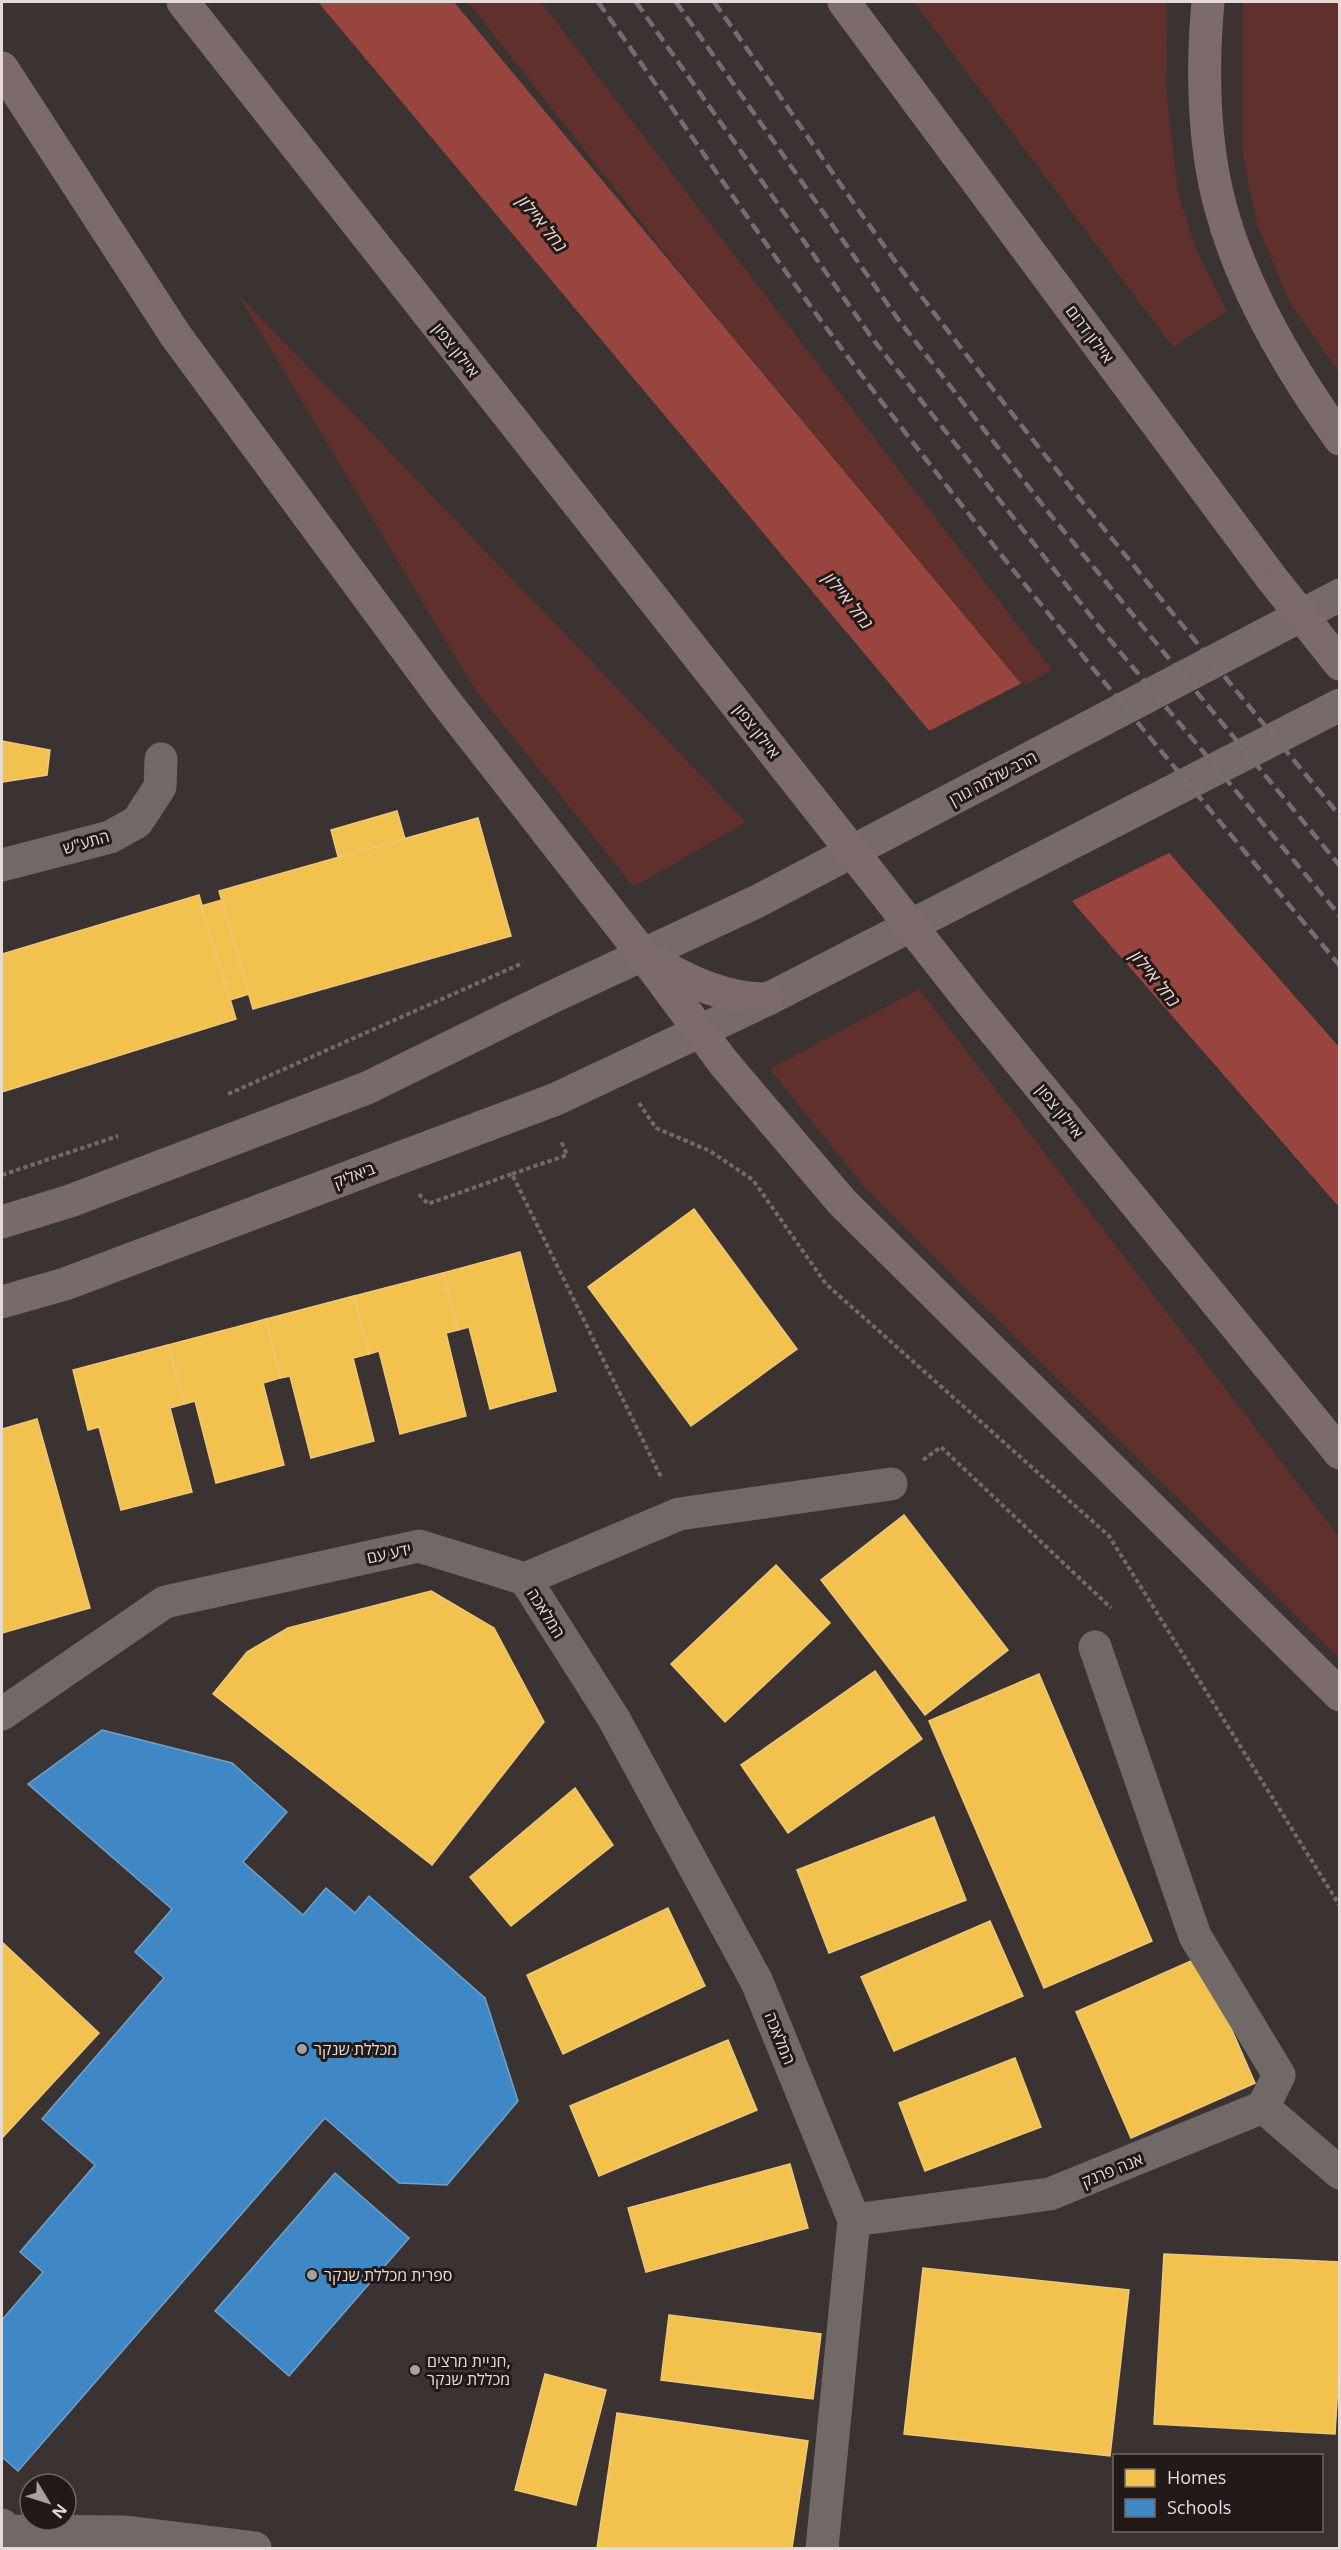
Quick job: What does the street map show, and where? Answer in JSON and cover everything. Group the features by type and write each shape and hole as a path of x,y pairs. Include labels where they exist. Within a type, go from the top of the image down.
{"highway":[{"name":"איילון צפון","path":"183,2 970,1001 1340,1454"},
{"name":"איילון דרום","path":"844,2 1142,404 1340,664"},
{"path":"1208,2 1203,64 1208,129 1219,204 1242,270 1262,312 1293,367 1340,439"},
{"path":"2,68 176,336 441,696 644,956 723,1062 842,1202 1340,1695"},
{"path":"644,956 711,991 740,997 768,999"}],"main road":[{"name":"הרב שלמה גורן","path":"644,956 758,901 1340,595"},
{"path":"700,1031 768,999 1340,705"},
{"path":"2,1222 81,1197 367,1088 550,998 644,956"},
{"name":"ביאליק","path":"2,1302 65,1284 556,1099 700,1031"}],"street":[{"name":"התע\"ש","path":"2,865 110,837 137,822 159,787 161,759"},
{"path":"525,1579 679,1514 891,1484"},
{"name":"ידע עם","path":"2,1714 165,1602 419,1546 525,1579"},
{"name":"המלאכה","path":"525,1579 614,1719 757,1982 854,2220 822,2548"},
{"path":"1095,1647 1195,1936 1279,2075 1263,2107 1340,2173"},
{"name":"אנה פרנק","path":"854,2220 1050,2194 1263,2107"},
{"path":"4,2532 124,2532 255,2548"}],"path":[{"path":"226,1095 509,969"},
{"path":"656,1128 710,1151 753,1180 826,1284 1109,1536 1340,1906"},
{"path":"2,1175 126,1133"},
{"path":"417,1191 428,1204 567,1155"},
{"path":"512,1174 679,1514"},
{"path":"891,1484 941,1447 1119,1616"}],"shaded area":[{"path":"468,2 541,2 1052,670 1023,686 693,288"},
{"path":"914,2 1167,2 1166,88 1178,193 1197,252 1227,311 1173,347"},
{"path":"1243,2 1339,2 1339,372 1290,303 1257,224 1243,157"},
{"path":"237,293 746,822 634,887 476,691"},
{"path":"919,989 1339,1537 1339,1658 867,1190 770,1069"}],"water":[{"name":"נחל איילון","path":"318,2 454,2 1023,686 1339,1047 1339,1207 1077,907"}],"pier":[{"path":"1024,682 1171,852 1070,902 927,732"}],"building: Homes":[{"path":"2,741 50,750 47,775 2,782"},
{"path":"397,811 425,909 357,928 331,830"},
{"path":"478,818 511,936 253,1009 219,891"},
{"path":"199,895 236,1019 2,1092 2,954"},
{"path":"222,900 249,994 230,1000 201,906"},
{"path":"694,1209 797,1349 691,1426 588,1287"},
{"path":"520,1252 556,1391 490,1409 469,1327 458,1330 443,1273"},
{"path":"443,1273 458,1330 446,1333 466,1416 400,1434 379,1351 369,1354 354,1296"},
{"path":"354,1296 369,1354 353,1358 374,1441 311,1458 290,1376 280,1378 266,1319"},
{"path":"266,1319 280,1378 263,1383 284,1465 216,1483 195,1401 184,1404 168,1345"},
{"path":"168,1345 184,1404 170,1408 192,1492 121,1510 99,1427 88,1430 73,1370"},
{"path":"37,1419 90,1608 2,1633 2,1429"},
{"path":"904,1515 1008,1650 925,1715 821,1580"},
{"path":"776,1565 830,1623 725,1722 671,1664"},
{"path":"431,1591 494,1628 544,1722 432,1865 213,1694 247,1652 288,1628"},
{"path":"875,1671 922,1739 788,1833 741,1765"},
{"path":"1039,1674 1152,1941 1044,1988 929,1721"},
{"path":"575,1788 613,1845 511,1926 470,1877"},
{"path":"934,1817 966,1900 829,1953 797,1870"},
{"path":"668,1908 705,1986 563,2054 527,1975"},
{"path":"990,1921 1023,1996 894,2051 861,1977"},
{"path":"2,1942 99,2033 2,2138"},
{"path":"1200,1957 1255,2083 1131,2138 1076,2012"},
{"path":"728,2040 757,2110 599,2176 570,2106"},
{"path":"1015,2058 1041,2127 925,2171 899,2103"},
{"path":"790,2164 808,2228 646,2272 628,2208"},
{"path":"1164,2254 1340,2262 1340,2353 1335,2434 1154,2424"},
{"path":"923,2268 1129,2290 1110,2456 904,2434"},
{"path":"669,2315 821,2334 813,2399 661,2380"},
{"path":"545,2374 606,2390 576,2505 515,2490"},
{"path":"617,2413 808,2441 792,2548 597,2548"}],"building: Schools":[{"name":"מכללת שנקר","path":"102,1730 232,1763 287,1812 243,1862 303,1915 326,1888 355,1913 369,1896 485,1998 518,2101 447,2185 399,2183 325,2118 18,2471 2,2457 2,2320 43,2272 20,2252 95,2165 42,2119 164,1978 135,1952 172,1909 28,1784"},
{"name":"ספרית מכללת שנקר","path":"335,2173 409,2238 289,2376 215,2311"}],"railway":[{"path":"598,2 784,269 907,435 1090,664 1340,966"},
{"path":"636,2 872,338 1101,629 1340,916"},
{"path":"676,2 898,319 1049,513 1340,866"},
{"path":"714,2 925,301 1078,496 1340,816"}],"place":[{"name":"מכללת שנקר","path":"302,2049"},
{"name":"ספרית מכללת שנקר","path":"312,2275"},
{"name":"חניית מרצים, מכללת שנקר","path":"415,2370"}]}
